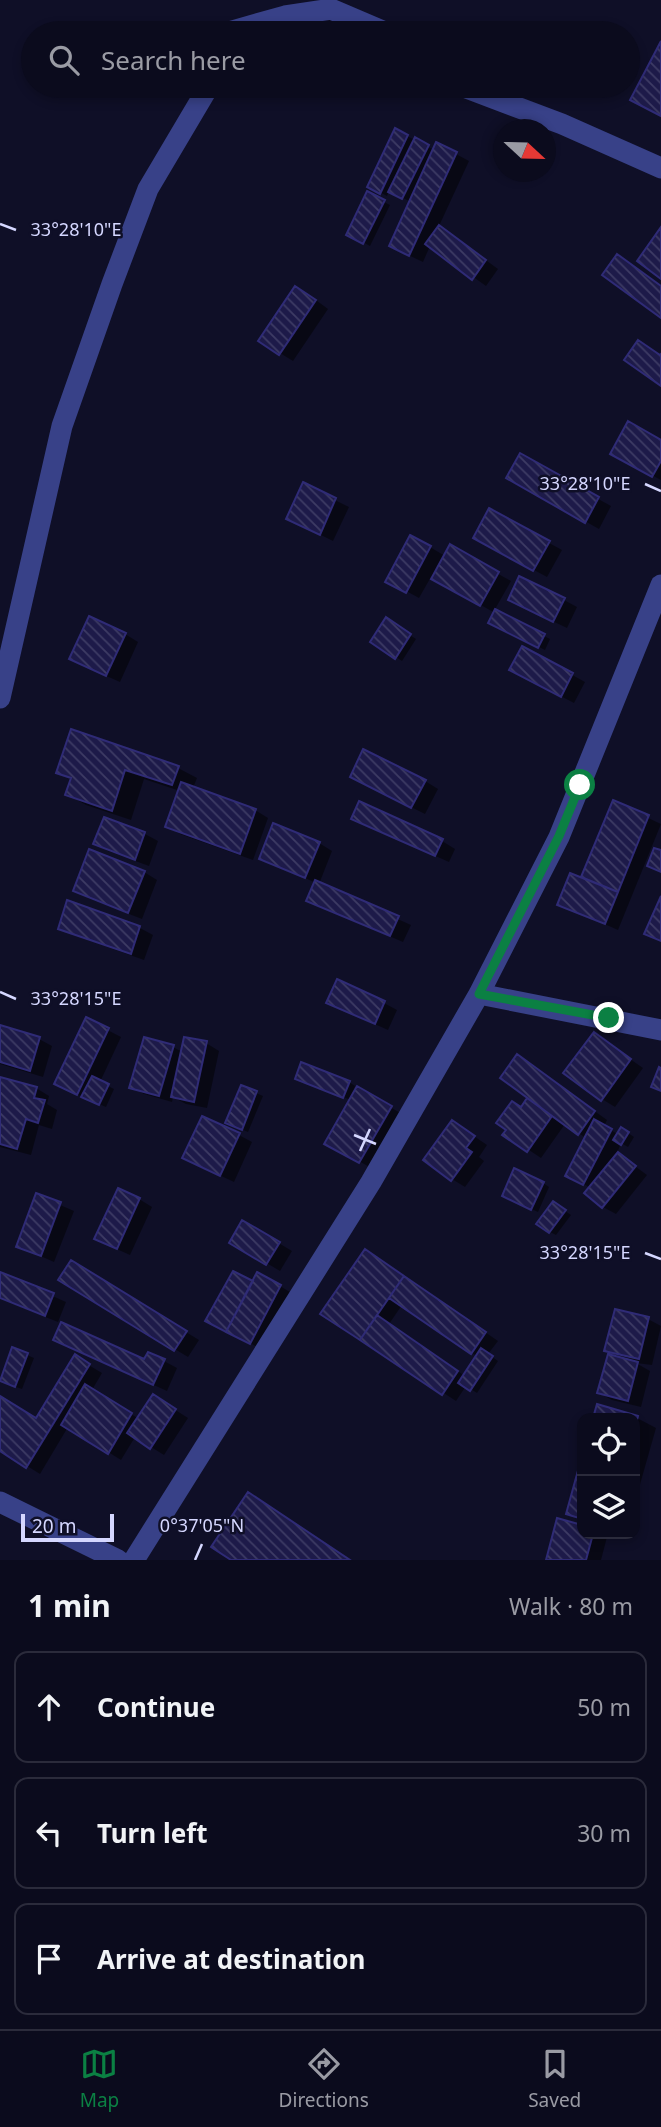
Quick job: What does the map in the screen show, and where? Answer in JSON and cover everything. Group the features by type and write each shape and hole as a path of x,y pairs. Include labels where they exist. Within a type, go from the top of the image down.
{"street":[{"path":"267,21 331,5 363,21"},
{"path":"0,698 66,413 148,189 202,98"},
{"path":"493,98 562,124 661,168"},
{"path":"134,1560 371,1182 479,994 559,836 658,599"},
{"path":"479,994 661,1030"},
{"path":"0,1502 118,1560"}],"building":[{"path":"661,41 661,116 630,100 640,98 640,81"},
{"path":"395,128 408,135 380,194 367,187"},
{"path":"415,137 429,145 402,199 388,192"},
{"path":"436,142 457,152 409,256 389,246"},
{"path":"367,191 385,200 363,244 346,235"},
{"path":"439,225 486,260 472,280 425,244"},
{"path":"661,227 661,279 637,261"},
{"path":"617,254 661,286 661,318 602,275"},
{"path":"295,286 316,300 279,355 258,341"},
{"path":"638,340 661,354 661,386 624,360"},
{"path":"628,421 661,440 661,461 652,477 610,454"},
{"path":"520,453 599,497 585,523 506,478"},
{"path":"303,482 336,498 320,535 286,519"},
{"path":"489,508 550,541 533,571 473,538"},
{"path":"410,535 431,546 406,593 385,582"},
{"path":"450,544 499,572 480,606 431,579"},
{"path":"519,576 565,598 553,622 508,600"},
{"path":"495,609 545,634 538,648 488,623"},
{"path":"89,616 126,633 106,676 69,659"},
{"path":"386,617 411,634 395,659 370,642"},
{"path":"522,646 573,673 561,697 509,670"},
{"path":"71,729 179,766 172,785 125,770 112,811 65,795 71,778 56,773"},
{"path":"363,749 426,780 411,808 350,777"},
{"path":"181,782 256,809 240,854 165,827"},
{"path":"613,800 649,815 618,892 581,877"},
{"path":"359,801 443,839 435,856 351,819"},
{"path":"104,817 145,832 135,860 93,844"},
{"path":"273,823 320,842 305,878 259,859"},
{"path":"654,848 661,850 661,872 647,866"},
{"path":"89,849 145,871 128,913 73,891"},
{"path":"570,873 618,892 605,924 557,905"},
{"path":"315,880 399,916 390,936 306,901"},
{"path":"661,896 661,941 644,934"},
{"path":"67,900 140,926 131,954 58,929"},
{"path":"337,979 385,1001 375,1024 326,1003"},
{"path":"86,1017 109,1028 77,1095 54,1084"},
{"path":"0,1025 40,1037 30,1071 0,1062"},
{"path":"594,1032 631,1059 601,1101 563,1073"},
{"path":"144,1037 174,1045 159,1096 129,1088"},
{"path":"184,1037 207,1041 194,1102 171,1097"},
{"path":"517,1054 595,1111 578,1135 500,1078"},
{"path":"301,1062 350,1081 343,1098 295,1079"},
{"path":"659,1067 661,1068 661,1091 651,1087"},
{"path":"92,1076 109,1084 99,1105 81,1097"},
{"path":"0,1077 37,1087 34,1098 45,1100 38,1123 26,1119 17,1149 0,1144"},
{"path":"241,1085 257,1091 242,1130 225,1123"},
{"path":"357,1086 392,1106 359,1163 324,1144"},
{"path":"527,1098 552,1116 527,1152 502,1135 506,1130 496,1123 512,1101 521,1107"},
{"path":"202,1116 240,1133 220,1176 182,1158"},
{"path":"594,1119 612,1129 583,1185 565,1176"},
{"path":"452,1120 475,1136 466,1148 472,1152 451,1181 423,1160"},
{"path":"621,1127 629,1132 621,1145 613,1140"},
{"path":"618,1152 636,1166 602,1208 584,1193"},
{"path":"514,1168 544,1182 531,1210 502,1196"},
{"path":"118,1188 140,1198 117,1249 94,1239"},
{"path":"36,1193 61,1202 41,1256 16,1247"},
{"path":"553,1201 566,1210 549,1233 536,1224"},
{"path":"242,1220 280,1242 266,1265 229,1243"},
{"path":"365,1249 404,1276 360,1340 320,1314"},
{"path":"71,1260 187,1331 174,1351 58,1280"},
{"path":"233,1271 253,1281 226,1332 205,1321"},
{"path":"0,1272 54,1293 45,1316 0,1298"},
{"path":"257,1272 281,1285 250,1344 226,1332"},
{"path":"404,1276 486,1332 471,1354 389,1298"},
{"path":"615,1309 649,1317 639,1359 604,1351"},
{"path":"377,1315 458,1371 442,1395 360,1340"},
{"path":"61,1322 144,1359 148,1352 165,1359 153,1385 53,1340"},
{"path":"12,1347 28,1353 15,1387 0,1381"},
{"path":"481,1348 493,1356 470,1391 458,1383"},
{"path":"75,1354 90,1364 26,1468 0,1451 0,1396 36,1418"},
{"path":"608,1354 638,1362 628,1401 597,1393"},
{"path":"85,1384 132,1413 108,1454 61,1425"},
{"path":"153,1394 176,1409 150,1449 127,1433"},
{"path":"597,1404 628,1413 594,1413"},
{"path":"577,1474 577,1517 566,1514"},
{"path":"248,1492 350,1560 231,1560 211,1547"},
{"path":"557,1518 577,1524 577,1539 592,1539 586,1560 546,1560"}],"route":[{"path":"580,785 559,836 479,994 609,1018"}]}
